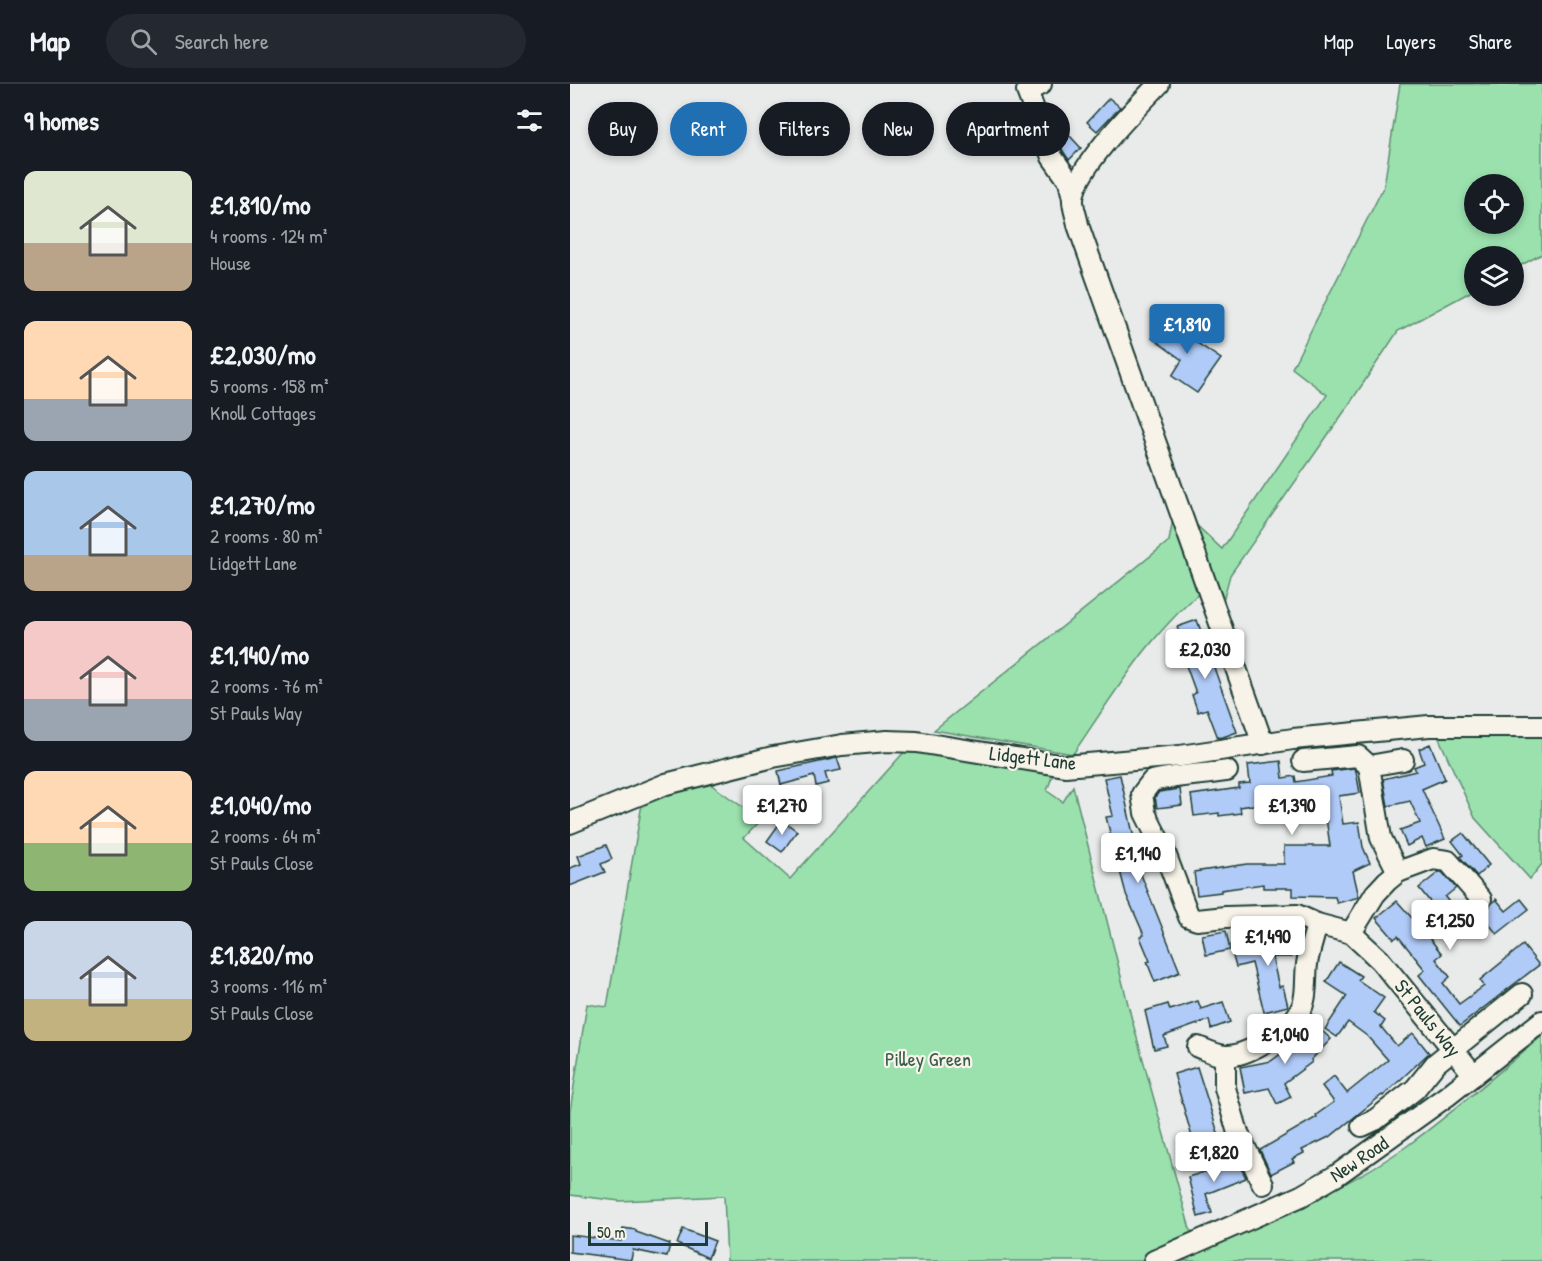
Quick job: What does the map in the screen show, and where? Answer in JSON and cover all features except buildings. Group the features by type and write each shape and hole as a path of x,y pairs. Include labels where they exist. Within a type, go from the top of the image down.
{"street":[{"path":"1041,84 1027,91 1052,157 1069,182 1078,225 1263,744"},
{"path":"1073,198 1079,182 1096,154 1159,84"},
{"name":"Lidgett Lane","path":"570,824 666,784 704,773 842,745 887,741 917,742 1065,765 1180,756 1263,744 1429,726 1542,726"},
{"path":"1303,762 1358,756 1369,766 1381,838 1398,872"},
{"path":"1369,766 1403,760"},
{"name":"St Pauls Way","path":"1227,771 1197,776 1179,775 1152,781 1142,794 1145,813 1165,854 1189,917 1197,920 1238,916 1297,915 1317,924 1351,933 1380,960 1474,1075"},
{"path":"1351,933 1375,894 1398,872 1433,859 1448,861 1482,899"},
{"path":"1198,1047 1225,1056 1239,1053 1259,1045 1283,1030 1300,1013 1306,989 1307,964 1317,924"},
{"path":"1362,1126 1375,1120 1415,1089 1436,1063 1522,994"},
{"name":"New Road","path":"1154,1261 1301,1196 1337,1175 1474,1075 1542,1021"},
{"path":"1225,1056 1225,1088 1238,1133 1263,1184"}],"green space":[{"path":"1400,84 1542,84 1542,254 1524,264 1524,246 1464,246 1464,295 1398,331 1230,575 1222,605 1211,584 1170,621 1135,663 1073,754 934,730 1169,541 1174,514 1191,520 1222,549 1327,395 1292,368 1384,186"},
{"path":"1542,721 1542,864 1530,879 1475,818 1437,734"},
{"name":"Pilley Green","path":"906,750 1054,771 1047,791 1063,802 1073,786 1132,1020 1190,1229 1202,1247 1308,1202 1383,1162 1442,1120 1542,1036 1542,1261 727,1261 724,1196 620,1201 570,1195 570,1111 587,1004 607,1007 642,804 706,781 761,820 744,838 790,879"}]}
